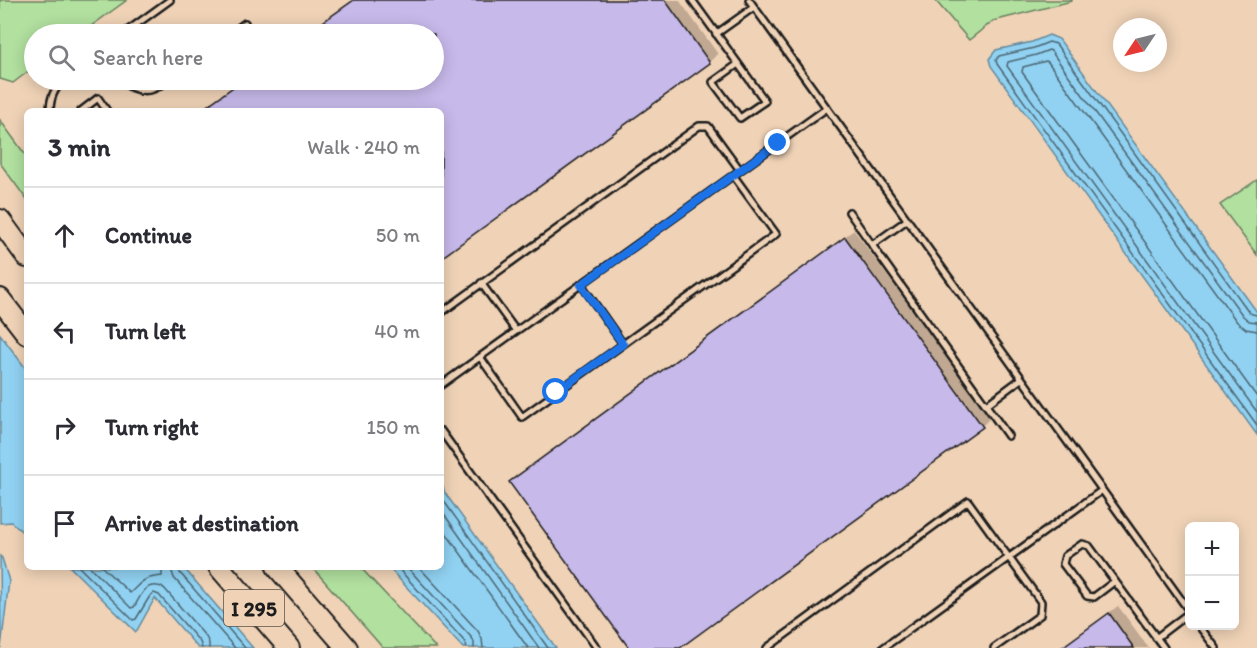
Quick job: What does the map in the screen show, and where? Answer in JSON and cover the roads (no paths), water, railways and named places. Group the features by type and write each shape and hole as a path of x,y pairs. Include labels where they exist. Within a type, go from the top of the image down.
{"highway":[{"path":"0,220 24,253"},
{"path":"0,299 24,330"},
{"name":"I 295","path":"222,570 289,648"},
{"name":"I 295","path":"280,570 347,648"}],"lane":[{"path":"137,24 170,0"},
{"path":"692,0 765,101 740,118 713,82 738,64"},
{"path":"749,0 1185,605"},
{"path":"716,34 754,7"},
{"path":"50,108 51,97 55,90"},
{"path":"140,91 152,90"},
{"path":"85,108 98,98 105,108"},
{"path":"444,383 827,108"},
{"path":"444,311 699,126 708,126 740,170"},
{"path":"480,357 522,417 776,234 734,175"},
{"path":"849,212 1008,436"},
{"path":"872,245 907,220"},
{"path":"481,283 516,331"},
{"path":"581,285 623,344"},
{"path":"986,405 1021,379"},
{"path":"444,435 597,648"},
{"path":"883,648 1101,491"},
{"path":"767,648 968,501 1041,602 1040,615 994,648"},
{"path":"1115,581 1094,597 1087,596 1063,564 1065,556 1082,544 1089,546 1115,581 1156,638 1164,648"},
{"path":"1156,638 1185,616"},
{"path":"1202,630 1216,648"}],"water":[{"path":"1049,35 1059,39 1257,312 1257,435 991,66 989,59 996,50 1032,42"},
{"path":"0,334 24,366 24,533 11,522 0,523"},
{"path":"444,490 556,648 463,648 391,570 444,570"},
{"path":"0,556 9,581 1,648"},
{"path":"73,570 186,570 253,648 198,648 155,598 136,632"}]}
